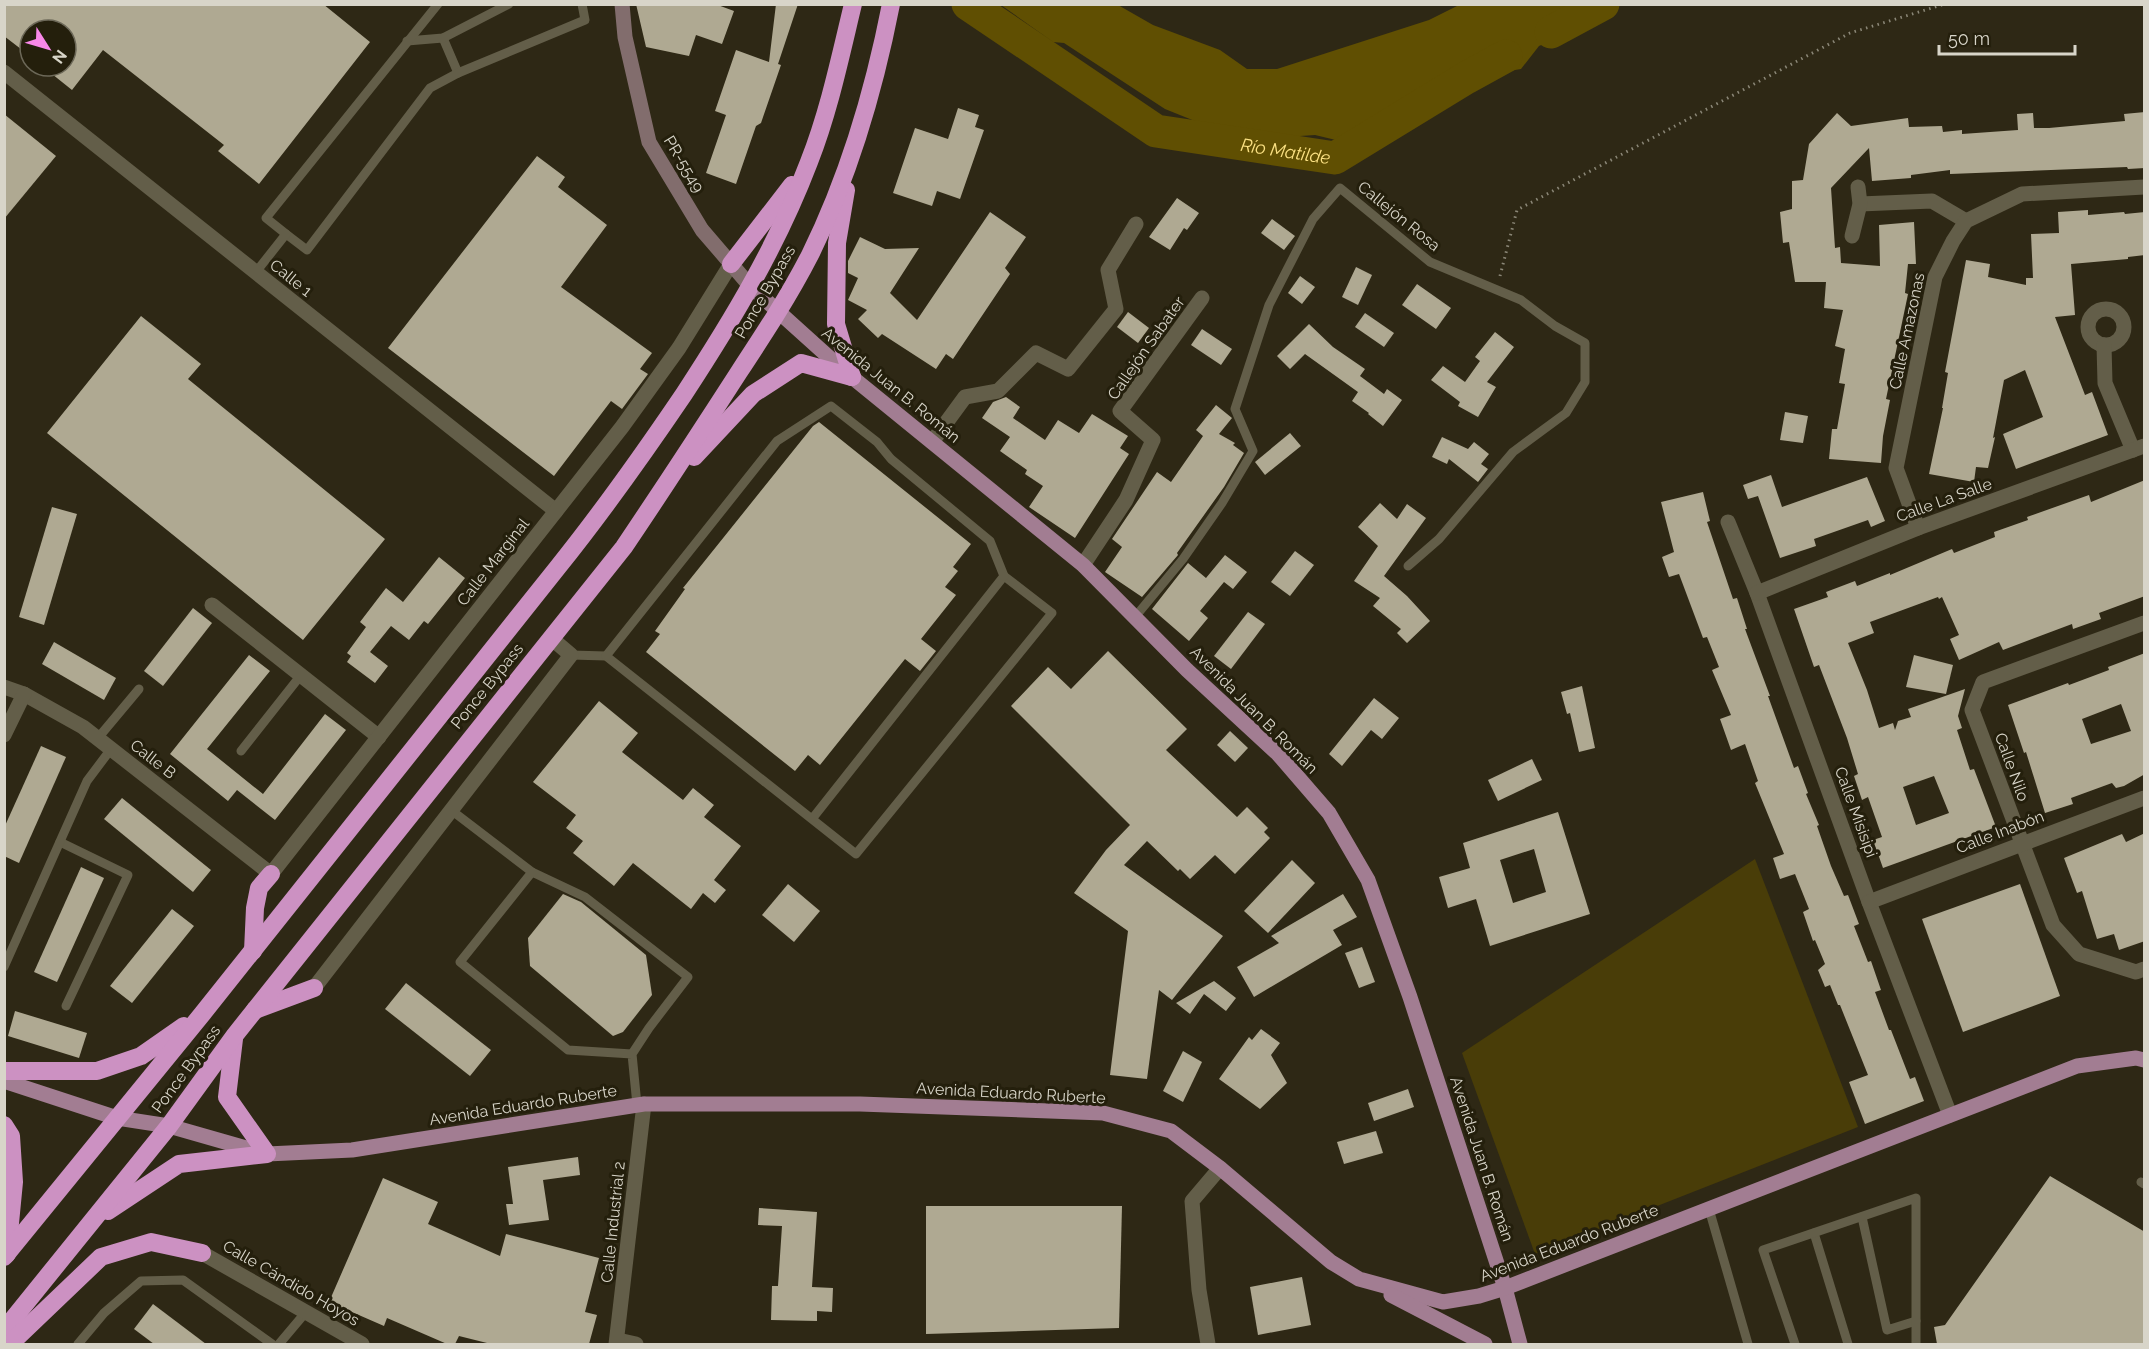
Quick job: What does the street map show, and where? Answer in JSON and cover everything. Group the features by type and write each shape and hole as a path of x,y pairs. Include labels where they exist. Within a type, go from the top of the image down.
{"highway":[{"name":"Ponce Bypass","path":"6,1256 253,951 597,518 650,444 751,287 778,233 809,162 832,96 853,4"},
{"name":"Ponce Bypass","path":"4,1330 169,1126 234,1035 624,547 657,498 778,312 810,255 852,152 869,98 890,8"},
{"path":"852,152 837,243 836,324 852,377"},
{"path":"731,264 809,162"},
{"path":"657,498 753,394 801,363 852,377"},
{"path":"253,951 257,898 260,888 271,874"},
{"path":"254,1011 314,988"},
{"path":"4,1071 97,1071 141,1056 203,1013"},
{"path":"89,1224 179,1164 267,1154 227,1097 234,1035"},
{"path":"4,1125 11,1136 14,1182 6,1256"},
{"path":"9,1344 100,1257 152,1242 202,1253"}],"main road":[{"name":"Avenida Juan B. Román","path":"751,287 852,377 1083,565 1187,670 1278,754 1329,813 1368,880 1410,997 1505,1288 1520,1344"},
{"name":"Avenida Eduardo Ruberte","path":"4,1081 117,1118 169,1126 267,1154 352,1150 640,1105 860,1104 1103,1113 1171,1131 1220,1168 1331,1262 1359,1279 1443,1302 1479,1296 1505,1288 2077,1066 2136,1058 2145,1060"},
{"path":"1359,1279 1485,1344"}],"street":[{"name":"PR-5549","path":"622,4 625,37 649,142 702,230 751,287"},
{"name":"Calle 1","path":"4,72 555,512"},
{"path":"1852,236 1860,204 1858,187"},
{"path":"1860,204 1932,201 1966,221 2022,194 2145,187"},
{"name":"Calle Amazonas","path":"1918,528 1896,468 1935,277 1966,221"},
{"path":"932,442 965,397 998,391 1036,353 1068,369 1116,309 1108,270 1136,224"},
{"name":"Calle Marginal","path":"271,874 622,427 679,348 731,264"},
{"name":"Callejón Sabater","path":"1083,565 1126,500 1153,440 1120,411 1202,298"},
{"path":"2104,345 2105,383 2139,448"},
{"name":"Calle La Salle","path":"1757,593 1918,528 2139,448"},
{"name":"Calle Misisipi","path":"1728,522 1757,593 1869,902 1950,1115"},
{"path":"212,605 380,737"},
{"name":"Calle Nilo","path":"2145,623 1983,682 1972,710 2053,925 2079,954 2136,972 2145,969"},
{"path":"314,988 572,655 550,638"},
{"name":"Calle B","path":"4,687 24,694 83,727 271,874"},
{"path":"4,735 24,694"},
{"name":"Calle Inabón","path":"1869,902 2145,798"},
{"name":"Calle Industrial 2","path":"617,1342 640,1105"},
{"path":"1208,1344 1199,1290 1192,1201 1220,1168"},
{"name":"Calle Cándido Hoyos","path":"202,1253 362,1344"},
{"path":"617,1342 636,1344"}],"lane":[{"path":"438,4 266,218 306,250 430,88 458,73 585,20 582,4"},
{"path":"407,41 443,38 509,4"},
{"path":"443,38 458,73"},
{"name":"Callejón Rosa","path":"1135,617 1183,559 1222,503 1253,451 1235,409 1265,315 1313,219 1340,188 1430,262 1521,300 1555,326 1585,343 1586,382 1566,413 1513,452 1439,539 1408,566"},
{"path":"256,272 286,234"},
{"path":"572,655 606,656 856,854 1052,613 1004,576 990,541 891,459 877,442 831,406 777,441 606,656"},
{"path":"812,819 1004,576"},
{"path":"241,751 301,675"},
{"path":"98,738 139,689"},
{"path":"4,967 87,781 111,749"},
{"path":"452,810 532,872 585,897 688,977 632,1054 640,1105"},
{"path":"60,842 128,874 66,1006"},
{"path":"532,872 460,963 568,1050 632,1054"},
{"path":"1795,1344 1763,1250 1916,1198 1916,1344"},
{"path":"1709,1209 1748,1344"},
{"path":"1862,1217 1887,1329 1916,1321"},
{"path":"1814,1233 1848,1344"},
{"path":"78,1344 104,1313 141,1281 183,1280 272,1344"},
{"path":"279,1344 306,1312"}],"path":[{"path":"1496,290 1517,210 1850,33 1945,4"}],"shaded area":[{"path":"1001,5 1118,5 1153,25 1220,50 1247,69 1277,69 1429,20 1459,5 1597,5 1574,31 1539,46 1521,69 1442,82 1388,124 1340,141 1315,135 1242,140 1165,109 1064,43 1053,42"},
{"path":"1755,859 1858,1127 1535,1254 1462,1053"}],"building":[{"path":"4,4 323,4 370,42 259,184 218,151 224,145 103,50 72,90 57,78 78,78 78,18 18,18 18,47 4,36"},
{"path":"636,4 715,4 734,11 722,44 696,35 689,56 646,47"},
{"path":"776,4 798,4 778,64 781,65 761,123 756,126 736,184 706,173 726,115 715,111 736,50 769,62"},
{"path":"958,108 979,115 975,127 984,130 960,199 937,191 932,206 893,193 915,128 948,139"},
{"path":"2145,112 2145,168 1950,174 1950,170 1911,175 1911,178 1872,181 1869,148 1831,188 1835,248 1840,247 1841,263 1880,266 1879,225 1914,222 1916,264 1908,264 1905,293 1908,294 1886,399 1890,400 1883,436 1881,463 1829,459 1832,429 1837,429 1845,384 1839,383 1845,349 1835,346 1843,310 1824,308 1826,282 1795,282 1789,242 1783,243 1780,212 1792,209 1792,181 1803,180 1809,144 1837,113 1851,126 1908,118 1909,127 1942,126 1943,132 1962,130 1962,134 2018,130 2017,114 2033,113 2034,128 2049,128 2125,121 2124,114"},
{"path":"4,114 56,156 4,219"},
{"path":"537,156 565,177 558,187 607,225 561,287 652,353 640,369 648,374 622,409 611,401 554,476 388,348"},
{"path":"1177,198 1199,213 1187,230 1184,228 1170,250 1149,237"},
{"path":"2088,210 2088,215 2145,212 2145,255 2128,257 2128,259 2071,264 2075,315 2055,317 2085,395 2092,392 2108,435 2016,469 2003,434 2043,417 2025,370 2004,380 1988,468 1976,467 1974,482 1929,474 1943,408 1948,373 1945,372 1966,260 1990,264 1988,277 2026,285 2026,278 2033,278 2031,234 2059,233 2058,212"},
{"path":"990,212 1026,237 1005,268 1010,274 953,359 946,354 936,369 882,334 878,338 858,319 867,310 848,300 858,278 848,273 848,261 860,237 885,249 919,248 890,293 917,320"},
{"path":"1272,219 1295,236 1284,250 1261,233"},
{"path":"1356,267 1372,275 1358,305 1342,297"},
{"path":"1300,276 1315,287 1302,304 1288,293"},
{"path":"1417,284 1451,308 1436,329 1402,305"},
{"path":"1128,312 1149,328 1138,343 1117,327"},
{"path":"1365,313 1394,333 1384,347 1355,327"},
{"path":"141,316 201,364 188,379 385,539 303,640 47,433"},
{"path":"1309,324 1333,347 1365,369 1360,376 1384,394 1387,389 1402,400 1383,426 1352,401 1358,392 1305,354 1290,369 1277,356"},
{"path":"1202,329 1232,349 1221,365 1191,345"},
{"path":"1495,332 1514,347 1487,382 1496,387 1478,417 1458,406 1460,402 1431,380 1443,366 1465,382 1480,361 1475,357"},
{"path":"1006,397 1020,407 1013,418 1045,440 1058,420 1079,433 1092,414 1128,436 1120,448 1129,454 1075,538 1029,507 1043,486 1025,474 1027,470 1000,451 1010,437 982,418 993,402"},
{"path":"1216,405 1232,418 1219,434 1235,443 1233,445 1244,453 1224,487 1177,553 1178,555 1142,597 1105,572 1122,547 1112,539 1157,472 1171,482 1203,436 1196,430"},
{"path":"1785,412 1808,416 1803,443 1780,440"},
{"path":"819,422 971,544 953,567 958,571 945,587 956,595 921,639 936,651 920,671 905,659 820,765 808,755 795,771 646,652 660,634 655,631 685,589 683,588 813,426"},
{"path":"1290,433 1301,446 1265,475 1255,462"},
{"path":"1442,437 1468,449 1474,442 1489,454 1481,464 1488,469 1478,482 1449,459 1447,464 1432,457"},
{"path":"1771,475 1782,507 1867,477 1885,521 1871,527 1868,520 1814,539 1816,546 1780,558 1758,496 1748,499 1743,485"},
{"path":"2145,480 2145,596 2099,613 2101,619 2073,629 2072,624 2003,650 1999,642 1959,660 1950,639 1959,635 1942,597 1870,622 1874,633 1848,643 1879,728 1893,723 1895,730 1898,721 1911,717 1908,709 1965,689 1958,716 1962,728 1957,730 1970,770 1974,769 1996,827 1883,868 1873,840 1882,837 1868,797 1862,800 1854,776 1858,774 1847,738 1819,665 1814,667 1794,609 1828,597 1826,592 1855,581 1857,586 1952,549 1954,553 1995,537 1994,532 2028,520 2027,517 2089,495 2091,502","holes":["1934,776 1949,813 1916,825 1903,787"]},
{"path":"1703,492 1710,521 1707,522 1733,599 1737,598 1747,629 1745,629 1794,768 1798,766 1831,866 1844,896 1848,895 1859,924 1854,926 1868,962 1871,961 1881,990 1875,992 1910,1079 1915,1077 1924,1101 1865,1124 1849,1082 1868,1075 1840,1005 1830,985 1825,987 1818,970 1825,964 1815,940 1813,941 1803,912 1809,909 1795,874 1780,879 1773,858 1784,854 1755,783 1758,781 1745,744 1731,750 1720,719 1731,715 1712,670 1719,667 1707,637 1703,638 1679,574 1669,577 1662,557 1674,552 1661,502"},
{"path":"1380,503 1397,519 1407,504 1426,518 1384,576 1430,621 1407,643 1397,633 1401,629 1373,606 1380,598 1354,581 1378,546 1358,527"},
{"path":"52,507 77,514 44,625 19,617"},
{"path":"1295,551 1314,565 1290,596 1271,582"},
{"path":"1225,555 1247,572 1233,589 1224,582 1200,611 1208,618 1189,641 1152,609 1188,563 1206,578"},
{"path":"439,557 465,578 428,624 424,621 409,640 391,626 370,652 388,666 375,683 347,662 351,656 347,653 366,627 360,622 386,588 403,602"},
{"path":"193,608 212,623 163,686 144,671"},
{"path":"1248,612 1265,624 1231,669 1214,656"},
{"path":"54,642 116,678 104,700 42,664"},
{"path":"1108,651 1187,729 1166,750 1237,817 1247,807 1268,828 1264,832 1270,838 1235,874 1215,855 1190,879 1180,869 1178,871 1147,841 1124,865 1223,936 1172,1000 1159,990 1147,1079 1110,1075 1128,931 1074,893 1106,850 1130,825 1011,706 1048,667 1071,689"},
{"path":"2145,653 2145,774 2124,786 2116,788 2112,783 2071,798 2073,804 2045,813 2008,705 2109,670 2108,667","holes":["2121,704 2131,731 2091,744 2082,719"]},
{"path":"249,655 270,671 207,749 263,794 325,714 346,730 275,820 237,790 228,801 170,754"},
{"path":"1914,655 1953,665 1946,694 1906,687"},
{"path":"1582,686 1595,748 1579,752 1570,713 1567,714 1561,692"},
{"path":"1374,698 1399,718 1382,739 1371,730 1342,766 1329,754"},
{"path":"599,701 638,733 622,752 683,800 693,788 714,805 704,817 741,846 714,880 726,890 715,903 703,893 691,909 633,863 614,886 573,853 583,841 566,828 576,815 533,782"},
{"path":"1230,731 1248,748 1235,762 1217,745"},
{"path":"41,746 66,757 19,863 4,856 4,828"},
{"path":"1532,759 1542,780 1498,801 1488,780"},
{"path":"122,798 211,870 193,892 104,819"},
{"path":"1558,812 1590,914 1490,946 1476,899 1448,908 1439,877 1470,868 1463,843","holes":["1534,849 1546,892 1513,903 1500,860"]},
{"path":"2145,833 2145,941 2119,950 2114,934 2097,939 2082,891 2077,893 2064,858 2122,834 2126,842"},
{"path":"1292,860 1315,883 1268,933 1244,911"},
{"path":"81,867 104,878 57,982 34,972"},
{"path":"788,884 820,911 794,942 762,915"},
{"path":"2020,884 2060,996 1963,1032 1922,919"},
{"path":"563,894 581,902 646,955 652,995 623,1032 613,1036 530,966 528,938"},
{"path":"1343,894 1357,917 1333,930 1342,945 1254,997 1237,967 1279,943 1271,936"},
{"path":"172,909 194,926 132,1003 110,986"},
{"path":"1362,947 1375,982 1359,988 1345,953"},
{"path":"1214,981 1236,998 1226,1011 1204,994 1190,1014 1176,1003"},
{"path":"406,983 491,1050 470,1076 385,1009"},
{"path":"15,1011 87,1033 79,1058 8,1036"},
{"path":"1261,1029 1280,1043 1271,1055 1287,1083 1260,1109 1219,1079 1249,1037 1252,1040"},
{"path":"1183,1051 1202,1062 1183,1102 1163,1091"},
{"path":"1408,1089 1414,1107 1374,1121 1368,1103"},
{"path":"1376,1131 1383,1153 1344,1164 1337,1142"},
{"path":"578,1157 580,1175 543,1180 549,1220 509,1225 506,1204 513,1204 508,1167"},
{"path":"2050,1176 2145,1232 2145,1344 1937,1344 1934,1327 1945,1325"},
{"path":"383,1178 438,1202 428,1224 500,1256 506,1234 599,1258 585,1312 597,1315 589,1344 491,1344 459,1336 455,1344 447,1344 387,1318 384,1326 329,1302"},
{"path":"926,1206 1122,1206 1119,1328 926,1334"},
{"path":"759,1208 817,1212 812,1287 833,1288 832,1312 817,1311 817,1321 771,1320 772,1286 778,1286 782,1226 758,1225"},
{"path":"1302,1277 1311,1325 1258,1335 1250,1287"},
{"path":"153,1304 206,1344 154,1344 134,1329"}],"waterway":[{"name":"Río Matilde","path":"968,4 1156,131 1335,158 1506,56"},
{"name":"Río Matilde","path":"1551,32 1603,4"}]}
